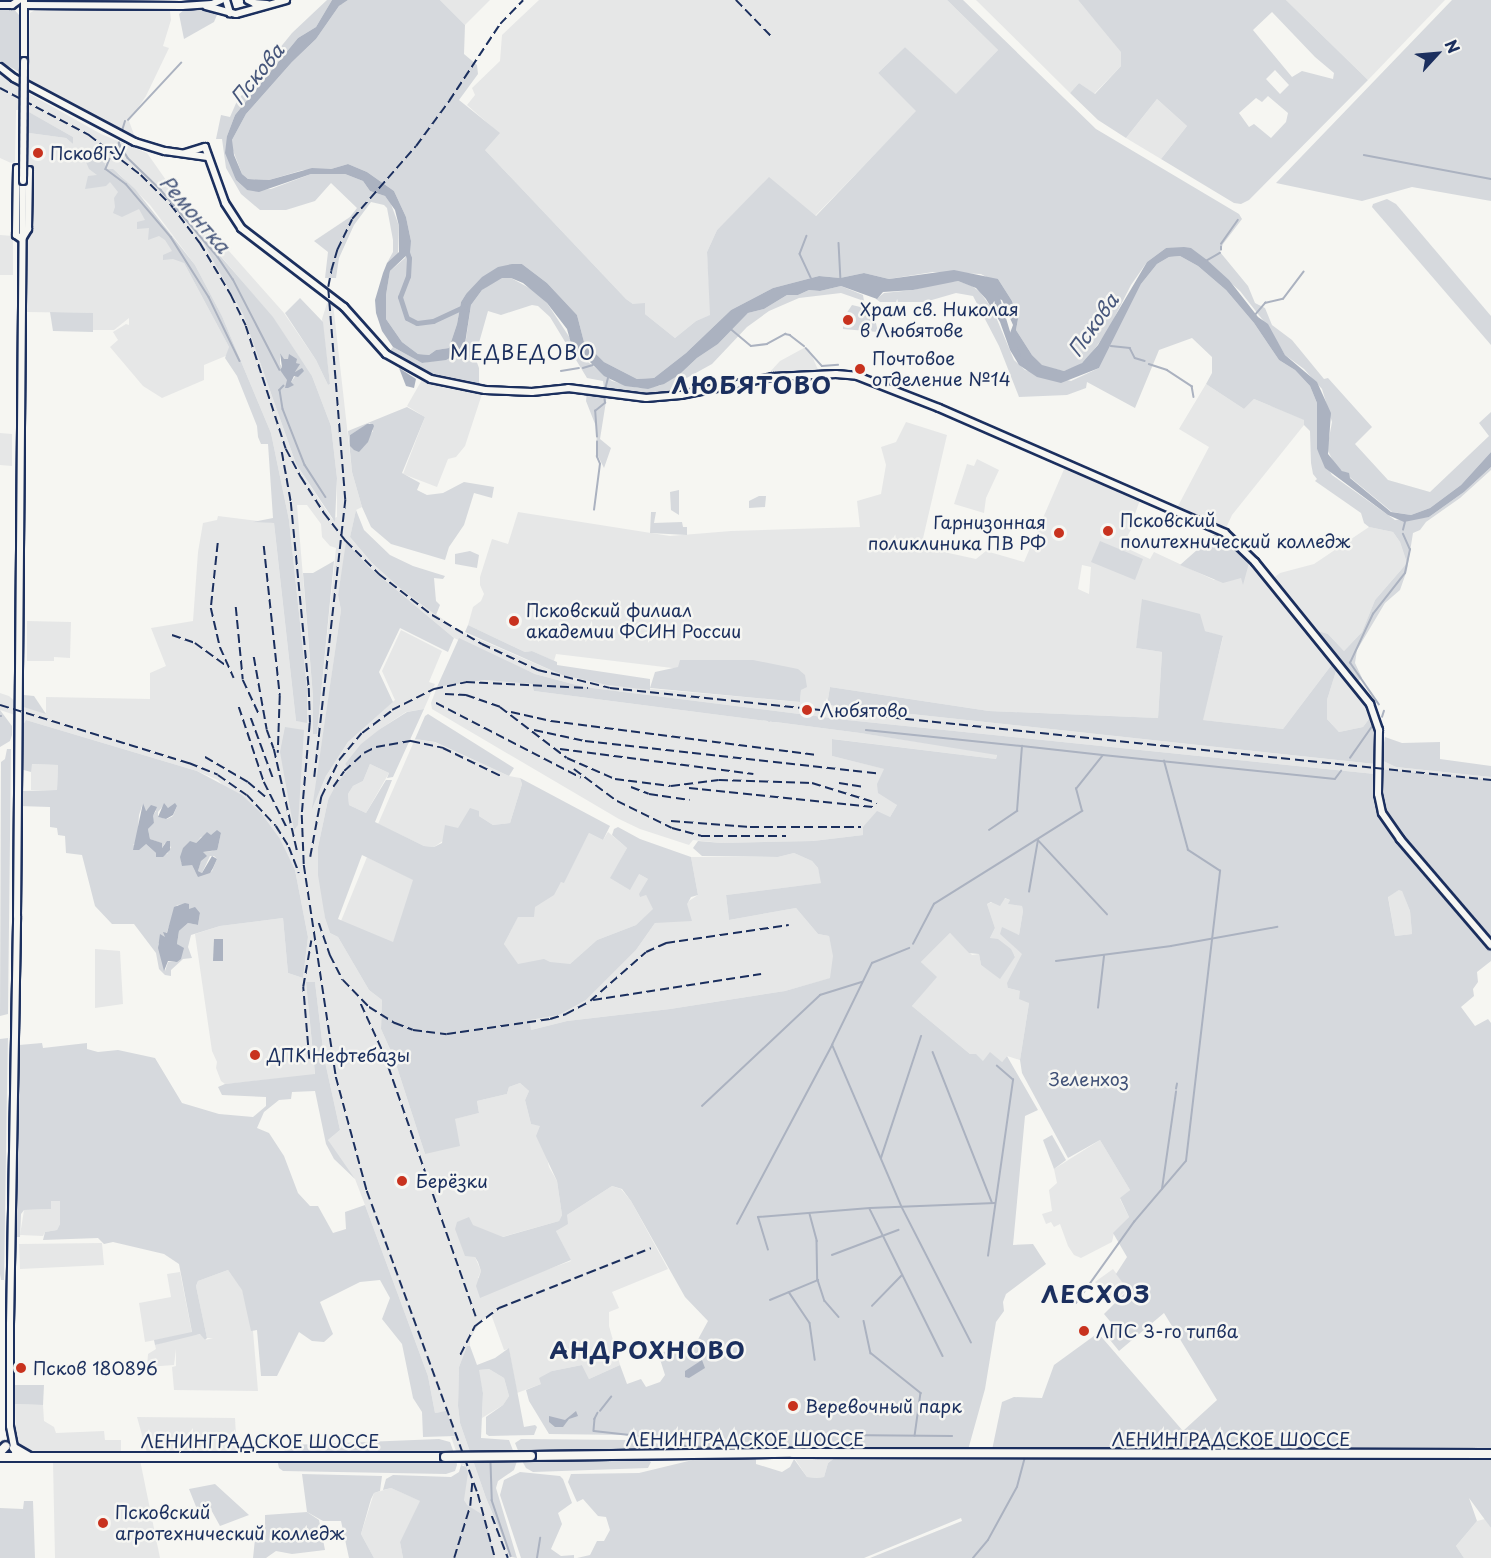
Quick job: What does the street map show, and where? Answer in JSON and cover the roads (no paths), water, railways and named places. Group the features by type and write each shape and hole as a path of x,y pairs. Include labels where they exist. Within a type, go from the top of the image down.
{"highway":[{"name":"ЛЕНИНГРАДСКОЕ ШОССЕ","path":"8,1452 29,1457 445,1457 793,1453 1491,1454"}],"main road":[{"path":"202,5 221,0"},
{"path":"226,0 230,13"},
{"path":"239,13 244,9 247,0 254,3 273,4"},
{"path":"0,5 23,2 202,5 230,13 239,13 286,0"},
{"path":"8,1452 11,1436 23,2"},
{"path":"12,5 24,17"},
{"path":"0,67 14,78 135,142 153,148 208,157"},
{"path":"185,153 205,147 225,203 241,228 344,307 386,354 438,381 485,390 532,392 568,388 646,398 681,395 773,377 840,374 866,378 1225,533 1255,562 1370,704 1379,730 1378,794 1382,813 1400,839 1491,945"},
{"path":"17,168 16,235 22,239"},
{"path":"22,239 28,229 29,170"}],"waterway":[{"name":"Ремонтка","path":"128,120 181,63"},
{"name":"Ремонтка","path":"122,131 125,121"},
{"name":"Ремонтка","path":"119,143 128,158 161,190 218,257 233,279 280,370"},
{"path":"113,156 119,150 119,143"},
{"path":"1364,155 1491,179"},
{"path":"110,159 106,169 126,184 171,237 209,297 240,361"},
{"path":"1221,244 1238,220"},
{"path":"807,236 800,254 811,278"},
{"path":"839,243 841,278"},
{"name":"Пскова","path":"406,249 409,258 408,276 400,297 407,318 417,323 433,321 465,306"},
{"path":"1206,261 1220,253"},
{"path":"1255,315 1265,303 1283,299 1303,272"},
{"name":"Пскова","path":"997,298 1009,338 1019,358 1025,363"},
{"path":"731,329 751,346 767,344 785,334 790,335 804,346"},
{"path":"1111,346 1130,348 1135,358 1145,361"},
{"path":"806,348 822,366 838,365"},
{"path":"1149,364 1167,370 1192,386 1194,397"},
{"path":"583,368 593,365"},
{"path":"561,371 579,368"},
{"path":"605,390 608,378"},
{"path":"682,381 683,387"},
{"path":"284,386 280,390 283,409 305,465 326,497"},
{"path":"597,437 595,411 605,403 604,395"},
{"path":"594,510 600,464 597,457 597,442"},
{"path":"1403,530 1405,522"},
{"path":"1379,705 1350,663 1373,614 1405,573 1410,550 1403,534"},
{"path":"1382,717 1384,711"},
{"path":"1350,758 1372,726"},
{"path":"866,730 1021,746"},
{"path":"989,830 1017,811 1022,746 1102,755"},
{"path":"913,944 934,904 1082,811 1076,789 1103,755 1335,779 1341,771"},
{"path":"1076,1303 1134,1222 1186,1161 1220,871 1188,850 1164,761"},
{"path":"1029,892 1038,840"},
{"path":"1039,841 1107,914"},
{"path":"1056,961 1171,946 1277,927"},
{"path":"737,1224 832,1045 872,963 909,948"},
{"path":"1098,1008 1104,956"},
{"path":"702,1106 820,995 862,982"},
{"path":"881,1158 921,1036"},
{"path":"833,1046 902,1207 971,1342"},
{"path":"933,1052 992,1202"},
{"path":"988,1256 1013,1080 997,1066"},
{"path":"1176,1089 1177,1084"},
{"path":"1162,1189 1176,1092"},
{"path":"768,1250 758,1217 870,1208 995,1203"},
{"path":"870,1209 943,1356"},
{"path":"810,1214 817,1241 818,1280 825,1301 839,1317"},
{"path":"832,1255 898,1230"},
{"path":"872,1306 902,1275"},
{"path":"770,1300 818,1280"},
{"path":"789,1292 810,1323 815,1360"},
{"path":"864,1321 871,1353 921,1393 915,1436"},
{"path":"600,1411 611,1397"},
{"path":"598,1413 594,1431 639,1436 686,1446 722,1448"},
{"path":"840,1435 952,1436"},
{"path":"973,1558 988,1540 1017,1487 1025,1458"},
{"path":"491,1463 492,1500 511,1556"},
{"path":"537,1558 540,1538"}],"railway":[{"path":"314,777 345,500 328,287 331,271 337,250 352,219 416,146 500,24 523,0"},
{"path":"736,0 772,37"},
{"path":"0,88 89,135 141,175 171,205 200,243 231,295 246,326 286,449 324,513 346,541 379,574 432,615 482,644 538,670 610,688 1491,780"},
{"path":"282,452 291,502 309,688 310,723 302,815 304,865 336,1077 367,1191 478,1494 495,1558"},
{"path":"218,543 211,608 220,647 234,678"},
{"path":"264,546 280,696 278,753"},
{"path":"236,607 243,680 259,714"},
{"path":"172,635 195,643 225,665"},
{"path":"254,657 267,730 274,749 297,850"},
{"path":"310,857 321,797 339,760 362,733 392,710 434,689 466,682 588,688"},
{"path":"445,694 466,695 500,707 567,758 615,779 671,786 719,780 812,783 877,803"},
{"path":"436,703 581,778"},
{"path":"0,705 189,763 218,775 247,795 276,826 289,847 299,873"},
{"path":"239,707 264,782 287,828"},
{"path":"511,712 551,721 817,755"},
{"path":"251,718 274,781"},
{"path":"534,730 585,741 876,773"},
{"path":"333,787 344,771 364,753 376,747 411,741 443,748 501,776"},
{"path":"560,749 753,774"},
{"path":"205,757 248,782 268,799"},
{"path":"574,769 617,801 672,828 701,836 786,836"},
{"path":"839,783 863,787"},
{"path":"631,787 649,794 690,800"},
{"path":"689,788 873,807"},
{"path":"671,821 750,827 861,827"},
{"path":"319,923 330,955 343,980 369,1007 395,1023 413,1030 447,1034 550,1019 566,1014 590,1001 646,952 666,943 789,925"},
{"path":"309,1059 303,987 311,941"},
{"path":"593,1000 761,974"},
{"path":"361,1004 384,1054 476,1316"},
{"path":"460,1355 475,1326 499,1308 651,1248"},
{"path":"454,1558 470,1506 472,1483"},
{"path":"492,1516 508,1558"}],"place":[{"name":"ПсковГУ","path":"38,153"},
{"name":"Храм св. Николая в Любятове","path":"848,320"},
{"name":"Почтовое отделение №14","path":"860,369"},
{"name":"Псковский политехнический колледж","path":"1108,531"},
{"name":"Гарнизонная поликлиника ПВ РФ","path":"1059,533"},
{"name":"Псковский филиал академии ФСИН России","path":"514,621"},
{"name":"Любятово","path":"807,710"},
{"name":"ДПК Нефтебазы","path":"255,1055"},
{"name":"Берёзки","path":"402,1181"},
{"name":"ЛПС 3-го типва","path":"1084,1331"},
{"name":"Псков 180896","path":"21,1368"},
{"name":"Веревочный парк","path":"793,1406"},
{"name":"Псковский агротехнический колледж","path":"103,1523"}],"district":[{"name":"МЕДВЕДОВО","path":"523,352"},
{"name":"ЛЮБЯТОВО","path":"752,385"},
{"name":"ЛЕСХОЗ","path":"1096,1294"},
{"name":"АНДРОХНОВО","path":"648,1350"}],"park label":[{"name":"Зеленхоз","path":"1089,1079"}]}
